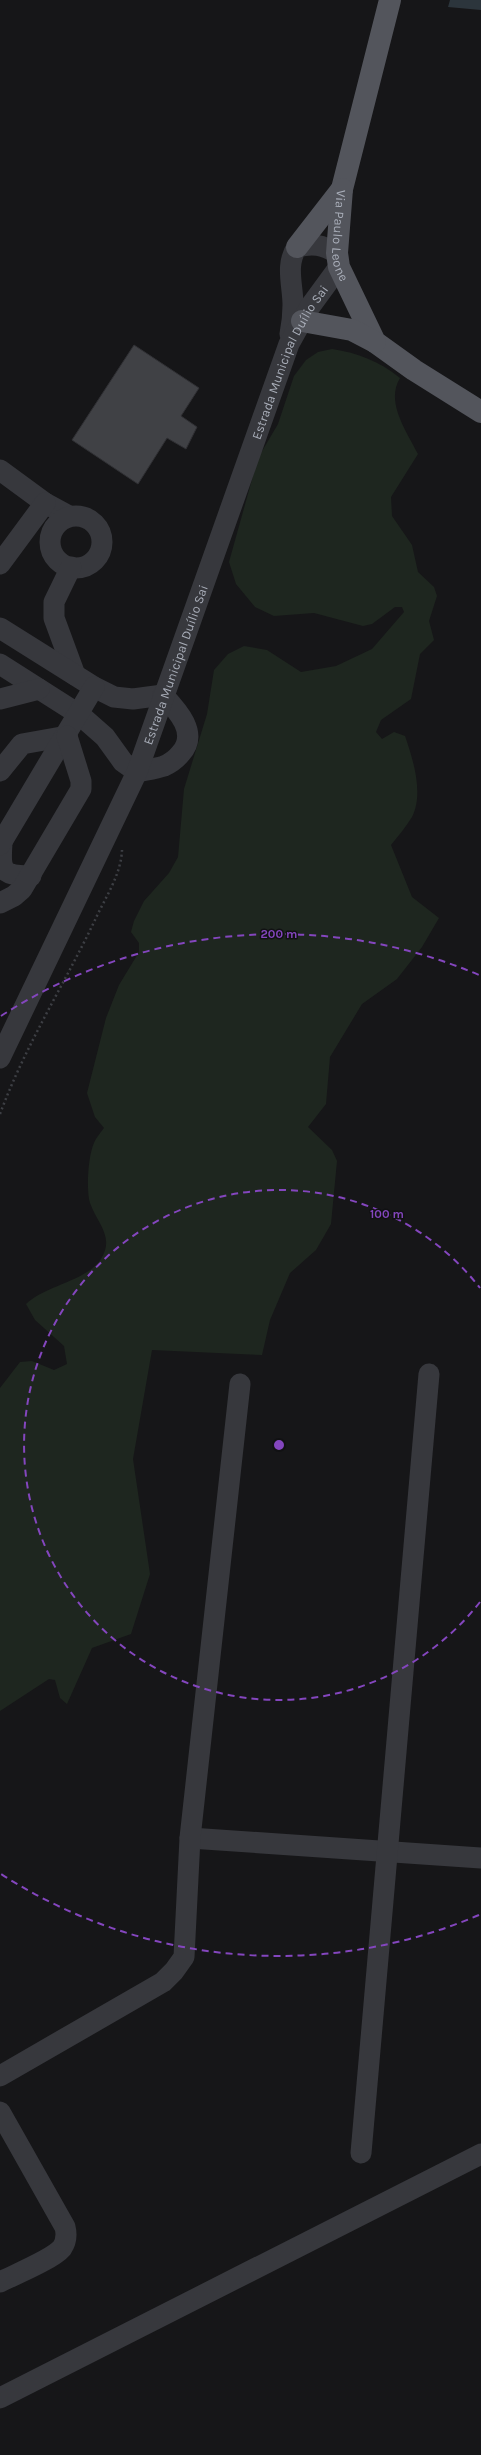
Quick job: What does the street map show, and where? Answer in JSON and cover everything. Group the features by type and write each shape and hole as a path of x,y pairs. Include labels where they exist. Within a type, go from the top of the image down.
{"main road":[{"name":"Via Paulo Leone","path":"390,0 342,189 338,260 375,342 414,370 481,412"},
{"path":"296,247 342,189"},
{"path":"302,321 352,330 375,342"}],"street":[{"path":"288,344 293,314 290,262 296,247 322,245 338,260"},
{"name":"Estrada Municipal Duílio Sai","path":"0,1058 137,772 288,344 338,260"},
{"path":"292,277 308,288 321,289"},
{"path":"0,470 45,503 68,516 80,516 89,519 97,526 101,535 102,545 98,555 91,563 82,567 71,567 62,563 55,556 51,547 51,537 54,528 68,516"},
{"path":"0,564 45,503"},
{"path":"71,567 54,602 54,618 75,675"},
{"path":"0,628 94,687 114,697 133,699 163,695 179,711 186,725 188,737 184,749 165,765 137,772 123,762 105,737 80,715 0,664"},
{"path":"31,876 10,875 6,872 1,860 1,844 43,773 80,715 94,687"},
{"path":"0,699 39,689"},
{"path":"0,903 14,896 31,876 81,789 76,766 66,736"},
{"path":"0,771 22,744 66,736"},
{"path":"43,773 76,766"},
{"path":"361,2153 429,1374"},
{"path":"0,2076 163,1982 174,1972 184,1957 190,1838 240,1384"},
{"path":"190,1838 481,1858"},
{"path":"0,2112 65,2227 66,2234 65,2241 58,2252 0,2282"},
{"path":"0,2398 481,2154"}],"shaded area":[{"path":"450,0 481,0 481,10 448,7"},
{"path":"332,349 359,355 376,362 400,378 396,387 396,407 399,417 418,454 391,497 392,516 412,545 418,572 434,587 437,596 429,621 434,640 420,654 411,699 381,720 376,732 382,739 394,732 405,736 416,776 417,798 412,817 391,845 412,897 439,918 422,947 397,979 362,1004 330,1057 326,1104 308,1127 332,1150 337,1161 331,1224 316,1250 290,1273 270,1320 262,1355 152,1350 133,1459 150,1574 131,1634 92,1648 67,1704 60,1698 55,1680 49,1679 0,1711 0,1388 20,1362 32,1361 54,1370 67,1364 64,1346 35,1320 26,1304 44,1292 86,1273 95,1266 105,1251 106,1237 90,1203 88,1182 92,1149 96,1139 104,1128 95,1117 87,1093 106,1018 119,985 139,952 139,943 131,932 134,921 144,901 169,873 178,857 184,789 207,714 214,670 228,654 244,646 267,650 301,672 336,666 372,649 404,612 402,607 395,607 372,624 363,626 314,613 274,616 255,607 236,584 229,562 258,458 278,424 294,376 306,360 318,352"}],"building":[{"path":"134,345 199,388 181,416 197,427 186,449 167,438 138,484 72,440"}]}
